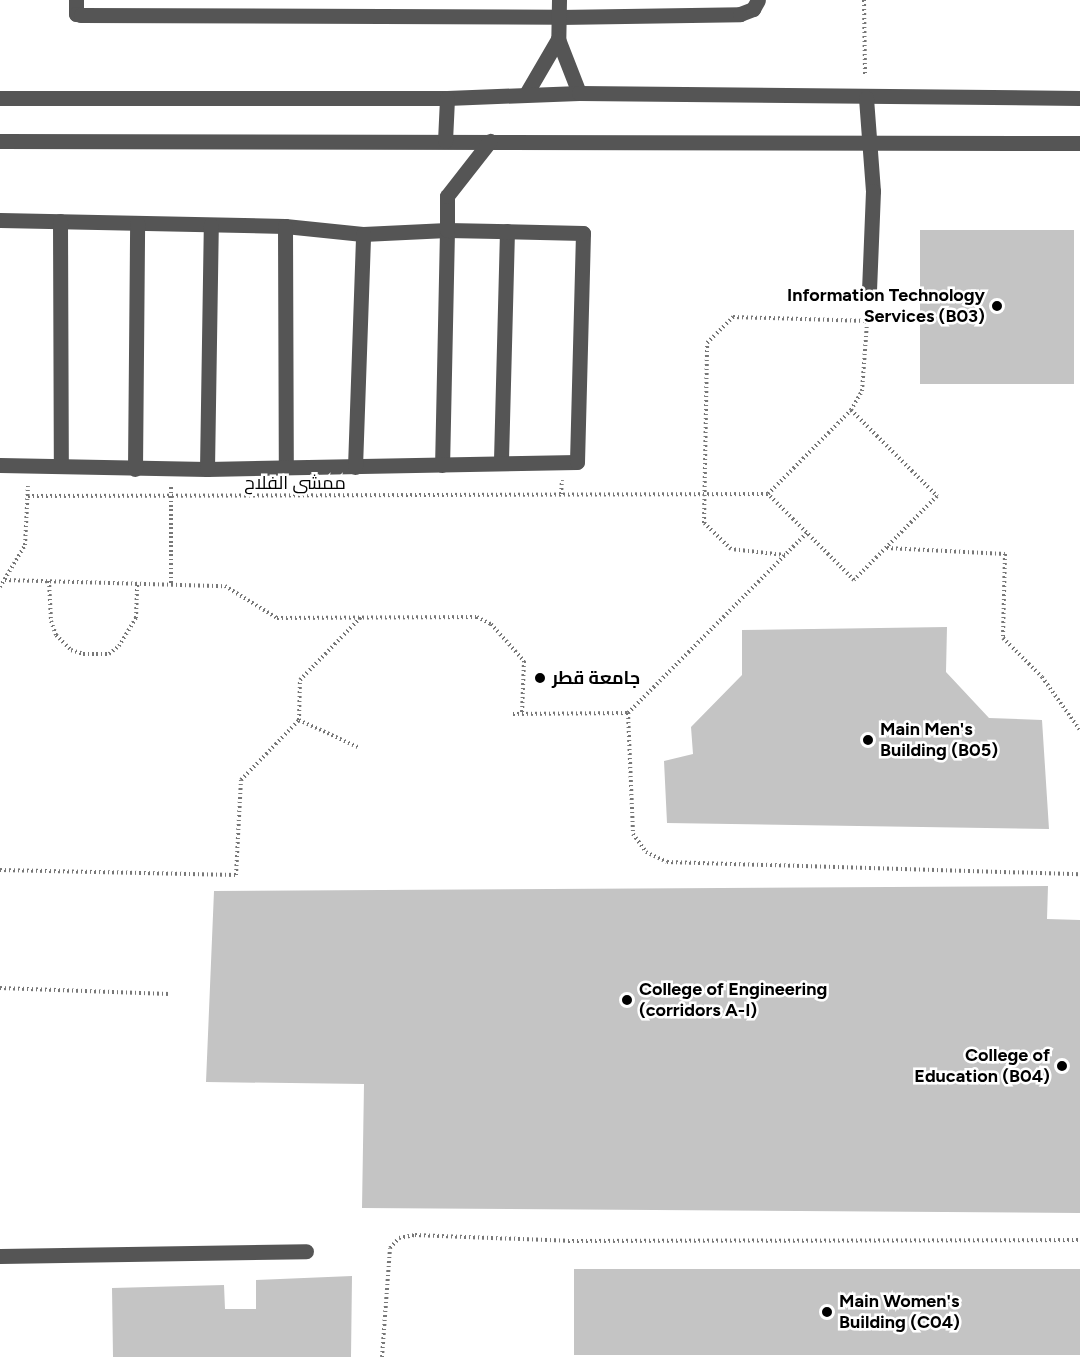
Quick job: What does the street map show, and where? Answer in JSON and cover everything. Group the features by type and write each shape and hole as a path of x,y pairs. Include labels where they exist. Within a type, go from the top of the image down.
{"street":[{"path":"76,0 76,14 81,15 559,17 740,14 753,9 758,0"},
{"path":"559,0 558,39 579,93"},
{"path":"526,94 558,39"},
{"path":"0,98 447,98 579,93 866,98 1080,98"},
{"path":"445,141 447,98"},
{"path":"866,98 867,141 873,191 869,290"},
{"path":"0,141 1080,143"},
{"path":"442,465 447,196 490,141"},
{"path":"0,220 285,226 363,234 447,230 583,233 577,462 501,460 442,465 207,469 0,465"},
{"path":"60,221 61,466"},
{"path":"135,469 137,223"},
{"path":"207,469 211,225"},
{"path":"285,226 286,467"},
{"path":"501,460 507,231"},
{"path":"355,467 363,234"},
{"path":"0,1256 306,1251"}],"path":[{"path":"864,0 866,98"},
{"path":"851,410 938,496 854,580 768,494 851,410 862,391 869,290"},
{"path":"784,555 731,549 704,523 707,343 733,317 867,321"},
{"path":"0,587 25,546 29,467"},
{"path":"170,469 171,584"},
{"name":"ممشى الفلاح","path":"28,496 768,494"},
{"path":"513,714 628,713 807,532"},
{"path":"887,548 1005,554 1003,638 1042,677 1080,730"},
{"path":"5,580 225,586 277,618 477,617 490,624 524,661 522,714"},
{"path":"49,581 51,621 56,635 71,650 83,654 109,654 119,646 136,618 137,583"},
{"path":"0,870 236,875 241,780 298,720 300,680 361,617"},
{"path":"628,713 633,834 646,852 667,862 1080,874"},
{"path":"298,720 360,748"},
{"path":"0,988 169,994"},
{"path":"382,1357 390,1248 399,1238 407,1236 568,1241 1080,1240"}],"building":[{"name":"Information Technology Services (B03)","path":"920,230 1074,230 1074,384 920,384"},
{"name":"Main Men's Building (B05)","path":"947,627 946,672 989,718 1042,720 1049,829 667,823 664,761 693,754 691,727 742,675 742,630"},
{"name":"College of Engineering (corridors A-I)","path":"1048,886 1047,919 1080,920 1080,1213 362,1208 364,1084 206,1082 214,891"},
{"name":"Main Women's Building (C04)","path":"574,1269 1080,1269 1080,1355 574,1355"},
{"path":"352,1276 351,1357 113,1357 112,1288 224,1285 225,1309 256,1309 256,1280"}],"place":[{"name":"Information Technology Services (B03)","path":"997,306"},
{"name":"جامعة قطر","path":"540,678"},
{"name":"Main Men's Building (B05)","path":"868,740"},
{"name":"College of Engineering (corridors A-I)","path":"627,1000"},
{"name":"College of Education (B04)","path":"1062,1066"},
{"name":"Main Women's Building (C04)","path":"827,1312"}]}
